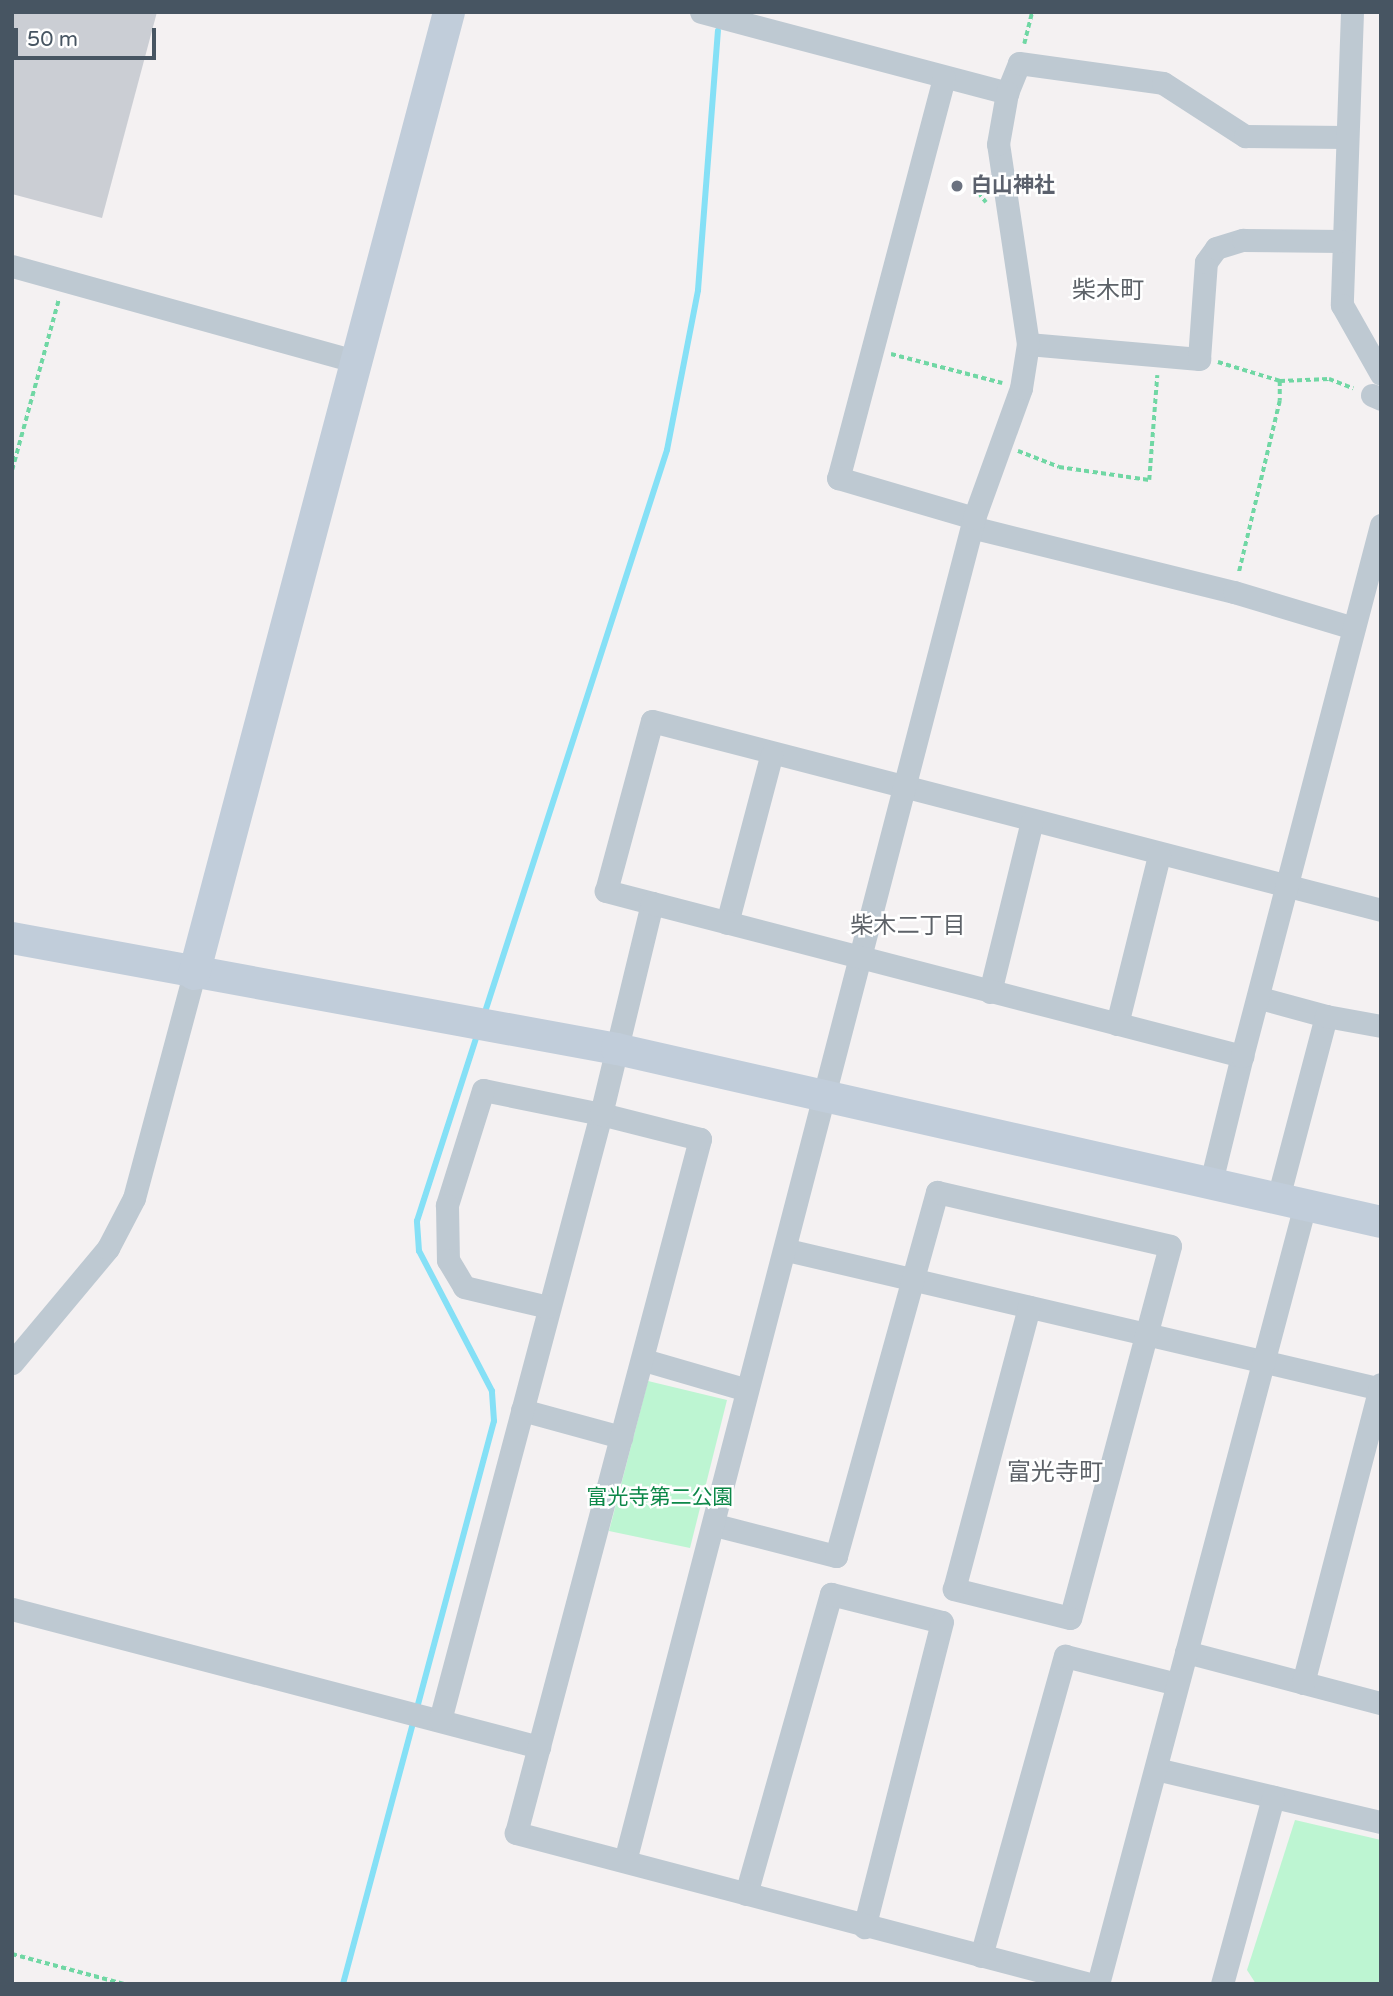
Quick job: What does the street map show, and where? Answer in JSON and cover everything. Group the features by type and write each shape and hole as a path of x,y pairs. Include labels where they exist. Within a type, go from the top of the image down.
{"street":[{"path":"12,1363 108,1248 134,1198 449,12"},
{"path":"701,12 1007,93"},
{"path":"1352,12 1341,242 1342,305 1381,374"},
{"path":"625,1861 715,1525 747,1390 787,1250 824,1095 975,523 1000,443 1021,388 1028,344 998,144 1007,93 1019,63 1163,83 1245,136 1346,137"},
{"path":"944,78 838,478 975,523 1234,592 1353,628"},
{"path":"1028,344 1199,359 1206,262 1216,248 1243,240 1341,242"},
{"path":"12,266 355,361"},
{"path":"1211,1182 1241,1056 1260,998 1286,884 1381,524"},
{"path":"1241,1056 606,891 652,721 771,756 905,785 1159,855 1286,884 1381,910"},
{"path":"727,923 771,756"},
{"path":"990,992 1032,821"},
{"path":"1116,1024 1159,855"},
{"path":"436,1719 601,1114 652,903"},
{"path":"12,939 617,1049 1381,1222"},
{"path":"1260,998 1326,1016 1381,1026"},
{"path":"1098,1984 1266,1360 1291,1201 1326,1016"},
{"path":"548,1307 464,1287 448,1261 447,1205 483,1090 601,1114 700,1139 644,1360 516,1833 863,1927 1090,1984"},
{"path":"715,1525 836,1556 937,1192 1170,1245 1070,1618 954,1589 1029,1307"},
{"path":"787,1250 1380,1387 1303,1683"},
{"path":"644,1360 747,1390"},
{"path":"522,1410 621,1437"},
{"path":"746,1894 831,1594 942,1622 863,1927"},
{"path":"12,1609 539,1747"},
{"path":"1186,1652 1381,1703"},
{"path":"981,1956 1065,1656 1177,1684"},
{"path":"1156,1769 1381,1822"},
{"path":"1222,1984 1273,1797"}],"path":[{"path":"1019,63 1032,12"},
{"path":"12,470 64,279"},
{"path":"872,349 1021,388"},
{"path":"1000,443 1059,467 1149,480 1155,419 1152,386 1164,357"},
{"path":"1199,359 1235,364 1280,381 1329,379 1376,398"},
{"path":"1234,592 1280,401 1280,381"},
{"path":"12,1954 124,1984"}],"green space":[{"name":"富光寺第二公園","path":"648,1381 727,1400 690,1548 609,1531"},
{"path":"1295,1820 1381,1840 1381,1984 1256,1984 1247,1970"}],"building":[{"path":"12,12 157,12 102,218 12,194"}],"waterway":[{"path":"484,1015 667,450 698,290 718,31"},
{"path":"343,1984 494,1421 492,1391 419,1251 417,1221 478,1032"}],"place":[{"name":"白山神社","path":"957,186"}],"district":[{"name":"柴木町","path":"1108,291"},
{"name":"柴木二丁目","path":"908,926"},
{"name":"富光寺町","path":"1055,1473"}]}
